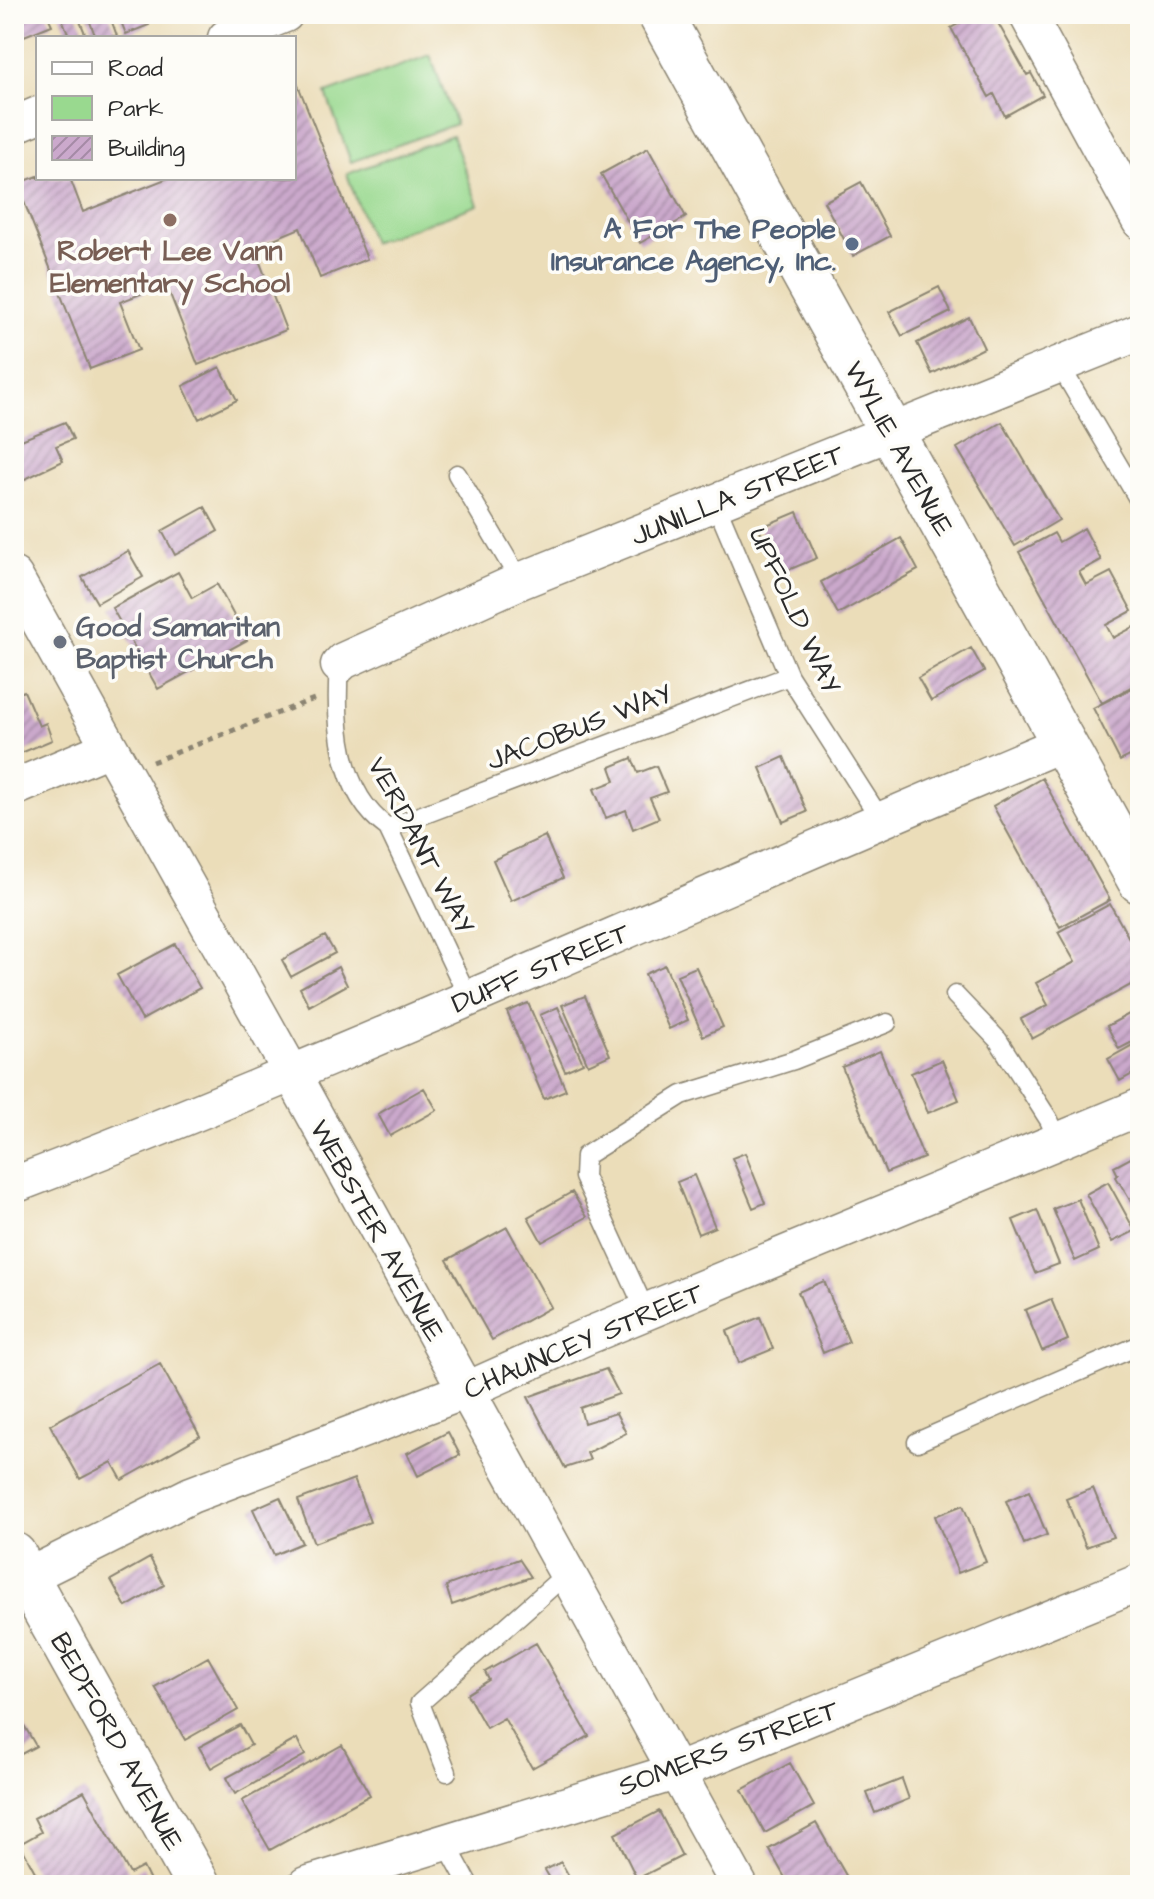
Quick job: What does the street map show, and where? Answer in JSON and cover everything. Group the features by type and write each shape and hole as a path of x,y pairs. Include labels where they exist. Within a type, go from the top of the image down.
{"street":[{"path":"231,36 285,14"},
{"name":"WYLIE AVENUE","path":"660,14 1140,881"},
{"path":"1027,14 1140,221"},
{"path":"14,125 36,116"},
{"name":"JUNILLA STREET","path":"339,665 520,581 1140,332"},
{"name":"WEBSTER AVENUE","path":"14,576 739,1885"},
{"name":"DUFF STREET","path":"14,1185 469,999 1063,743"},
{"path":"14,788 117,761"},
{"name":"CHAUNCEY STREET","path":"17,1561 467,1390 646,1312 1140,1107"},
{"name":"BEDFORD AVENUE","path":"17,1561 198,1885"},
{"name":"SOMERS STREET","path":"306,1885 678,1771 1140,1582"}],"lane":[{"path":"1059,364 1140,502"},
{"path":"457,474 520,581"},
{"name":"UPFOLD WAY","path":"715,502 789,676 881,820"},
{"name":"VERDANT WAY","path":"339,665 339,735 353,787 370,815 388,828 469,999"},
{"name":"JACOBUS WAY","path":"388,828 789,676"},
{"path":"955,995 998,1040 1049,1120 1058,1140"},
{"path":"646,1312 584,1177 585,1156 682,1095 794,1060 887,1023"},
{"path":"917,1442 1140,1345"},
{"path":"447,1772 420,1703 566,1574"},
{"path":"446,1843 469,1885"}],"path":[{"path":"117,761 298,704"}],"green space":[{"path":"430,55 456,124 351,162 326,93"},
{"path":"452,135 478,205 372,243 347,174"}],"building":[{"path":"14,14 47,14 52,25 14,40"},
{"path":"60,14 77,14 86,36 69,36"},
{"path":"87,14 109,14 117,36 95,36"},
{"path":"118,14 145,14 149,25 126,34"},
{"path":"976,14 993,14 1027,75 1031,73 1043,95 1005,116 994,94 989,97 951,28"},
{"path":"296,80 367,259 320,278 300,228 254,247 286,330 198,365 166,284 120,302 139,350 90,369 17,184 36,177 36,180 71,180 83,212 163,180 296,180"},
{"path":"648,148 686,217 640,243 601,174"},
{"path":"861,182 890,236 853,256 824,202"},
{"path":"939,287 951,312 902,336 889,312"},
{"path":"969,317 984,348 932,374 917,343"},
{"path":"220,367 237,400 199,419 183,386"},
{"path":"65,422 73,439 56,446 63,461 19,482 14,473 14,443"},
{"path":"1002,422 1059,520 1015,546 957,448"},
{"path":"205,507 218,531 175,555 162,531"},
{"path":"797,512 817,558 779,574 759,528"},
{"path":"1084,528 1101,560 1079,572 1086,585 1111,572 1132,611 1106,625 1113,638 1140,626 1140,682 1102,703 1019,552 1054,533 1059,542"},
{"path":"901,538 918,570 838,614 821,582"},
{"path":"128,551 143,577 97,603 82,577"},
{"path":"178,572 192,598 217,584 247,640 158,689 112,608"},
{"path":"971,648 984,671 931,701 918,678"},
{"path":"1140,684 1140,751 1120,761 1093,708"},
{"path":"24,691 39,726 46,723 52,740 14,756 14,695"},
{"path":"784,757 807,812 783,822 760,768"},
{"path":"632,758 638,773 656,766 667,792 650,798 659,818 633,829 626,810 606,818 594,789 615,781 610,767"},
{"path":"1042,778 1110,900 1060,927 993,806"},
{"path":"545,836 563,878 511,901 493,860"},
{"path":"1110,904 1140,958 1140,980 1032,1039 1021,1019 1048,1005 1036,983 1075,962 1058,932"},
{"path":"325,936 335,953 291,977 282,960"},
{"path":"175,944 200,988 142,1020 117,975"},
{"path":"665,965 688,1020 669,1029 645,974"},
{"path":"338,967 347,985 309,1006 300,988"},
{"path":"696,967 723,1027 703,1036 677,975"},
{"path":"585,996 610,1055 588,1065 562,1005"},
{"path":"528,1003 566,1090 544,1099 507,1012"},
{"path":"558,1007 583,1063 565,1071 540,1015"},
{"path":"1140,1008 1140,1038 1119,1049 1107,1026"},
{"path":"1140,1041 1140,1070 1120,1081 1108,1059"},
{"path":"880,1051 924,1158 886,1173 842,1067"},
{"path":"942,1060 959,1100 928,1113 911,1073"},
{"path":"424,1088 437,1110 390,1136 378,1114"},
{"path":"745,1153 765,1203 753,1208 732,1158"},
{"path":"1140,1153 1140,1217 1116,1177 1114,1167"},
{"path":"694,1175 715,1227 698,1234 677,1182"},
{"path":"1108,1182 1135,1231 1112,1242 1086,1194"},
{"path":"572,1192 587,1217 542,1242 528,1217"},
{"path":"1078,1199 1099,1250 1075,1261 1053,1209"},
{"path":"1037,1210 1059,1264 1035,1273 1013,1220"},
{"path":"507,1227 551,1307 492,1340 447,1260"},
{"path":"824,1281 849,1342 823,1353 798,1292"},
{"path":"1051,1299 1068,1340 1042,1351 1025,1310"},
{"path":"760,1317 773,1349 739,1363 727,1331"},
{"path":"160,1364 200,1436 122,1480 112,1462 80,1479 50,1425"},
{"path":"606,1369 619,1394 580,1408 584,1423 616,1413 626,1433 587,1453 590,1460 565,1468 528,1397"},
{"path":"448,1432 460,1455 418,1476 407,1453"},
{"path":"354,1479 370,1522 314,1543 298,1500"},
{"path":"1093,1488 1113,1537 1086,1547 1066,1499"},
{"path":"1029,1491 1047,1535 1024,1544 1006,1501"},
{"path":"280,1497 302,1543 274,1555 253,1509"},
{"path":"963,1505 986,1562 958,1573 935,1516"},
{"path":"150,1558 164,1585 126,1607 111,1580"},
{"path":"519,1559 531,1577 452,1605 446,1586"},
{"path":"536,1643 589,1736 532,1768 504,1718 486,1728 467,1694 489,1680 485,1672"},
{"path":"208,1657 238,1710 185,1740 155,1687"},
{"path":"14,1708 36,1746 14,1758"},
{"path":"240,1725 251,1745 211,1768 199,1747"},
{"path":"297,1739 305,1755 235,1794 226,1778"},
{"path":"342,1745 370,1795 270,1850 242,1801"},
{"path":"790,1763 814,1806 765,1833 742,1790"},
{"path":"902,1779 909,1799 875,1813 867,1793"},
{"path":"84,1791 130,1874 143,1867 152,1885 42,1885 20,1844 41,1832 34,1818"},
{"path":"659,1811 682,1856 637,1879 615,1834"},
{"path":"816,1823 848,1879 838,1885 789,1885 769,1849"},
{"path":"561,1862 574,1885 554,1885 545,1870"}],"place":[{"name":"Robert Lee Vann Elementary School","path":"170,220"},
{"name":"A For The People Insurance Agency, Inc.","path":"852,244"},
{"name":"Good Samaritan Baptist Church","path":"60,642"}]}
